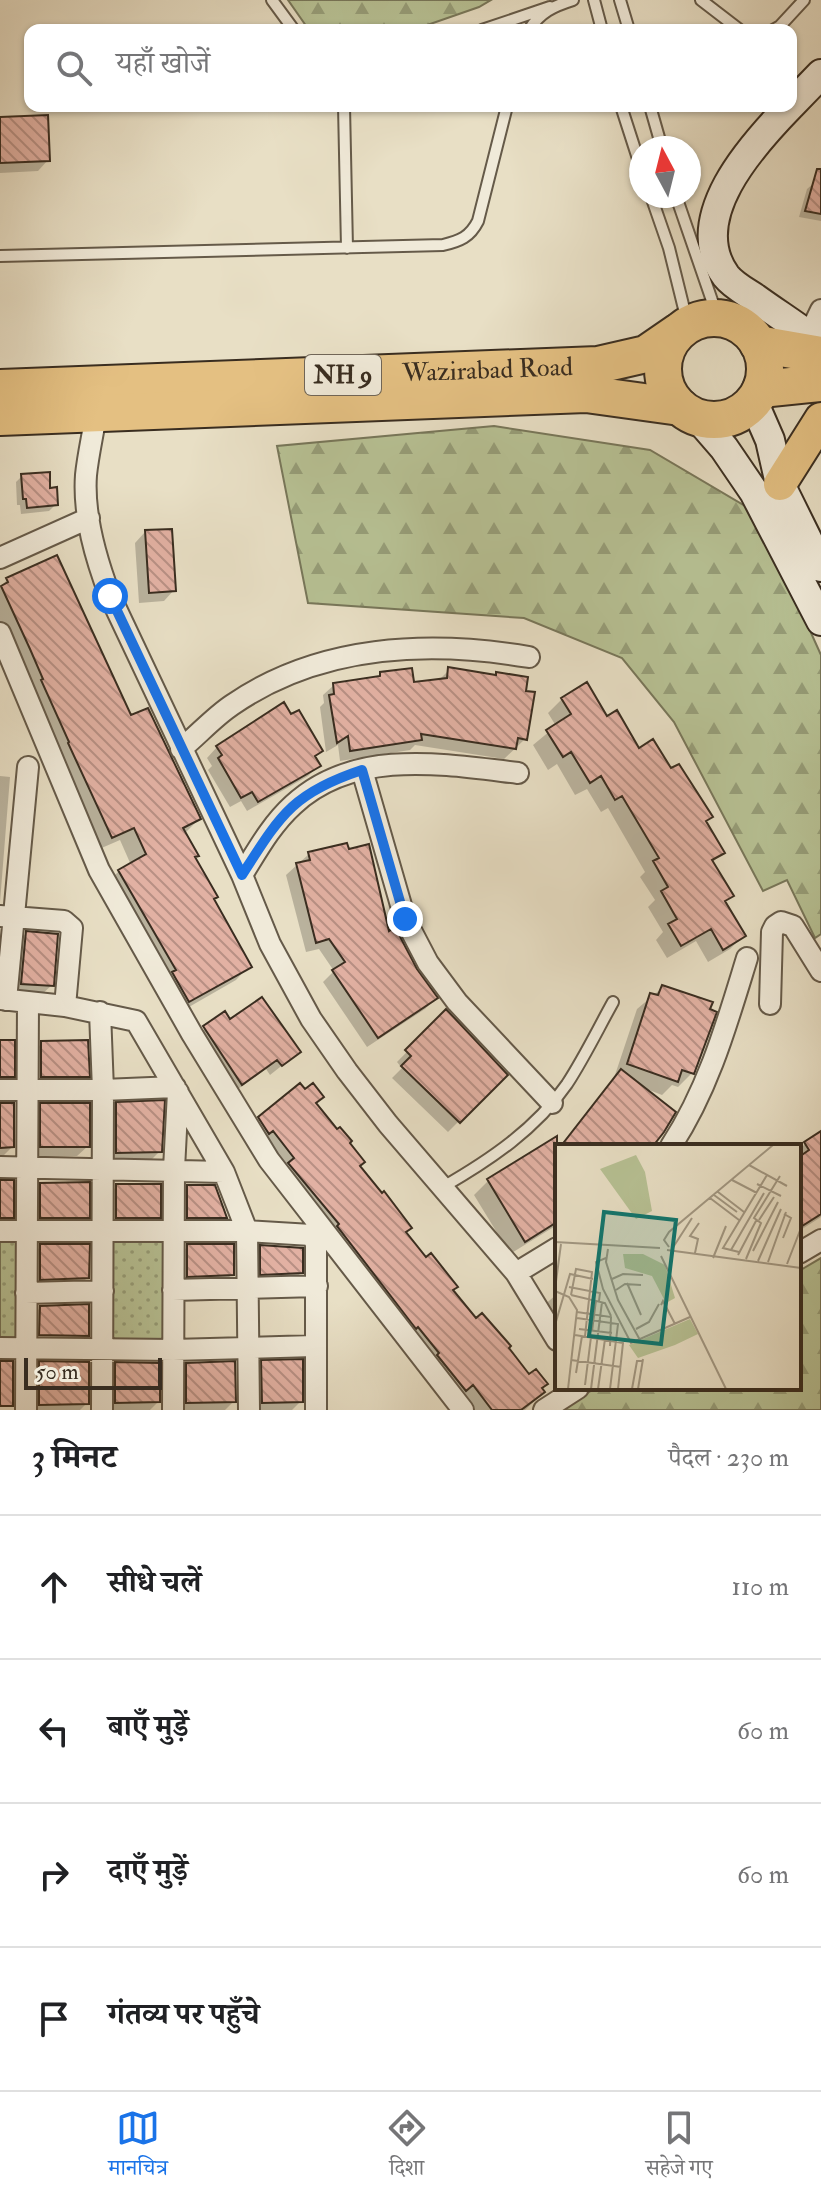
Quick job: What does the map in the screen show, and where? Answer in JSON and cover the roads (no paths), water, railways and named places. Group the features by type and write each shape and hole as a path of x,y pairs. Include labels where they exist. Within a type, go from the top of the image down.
{"highway":[{"path":"695,325 745,328 758,344 764,358 764,374 757,395 733,416 719,419 689,412 667,390 662,370 666,349 695,325"},
{"name":"Wazirabad Road","path":"0,388 598,365 646,354 695,325"},
{"path":"758,344 817,345"},
{"path":"757,395 821,383"},
{"name":"Wazirabad Road","path":"0,417 586,394 689,412"}],"main road":[{"path":"786,480 821,419"}],"street":[{"path":"797,100 821,74"},
{"path":"785,112 761,136 738,167 720,202 712,239 727,278 817,345"},
{"path":"817,345 821,310"},
{"path":"757,395 770,440 821,567"},
{"path":"689,412 724,448 786,480 821,621"},
{"path":"96,414 86,476 89,518 98,563 110,596 242,875 284,973 311,1019 380,1114 516,1273 555,1337"},
{"path":"0,558 89,518"},
{"path":"0,633 99,870 192,1034 269,1160 463,1410"},
{"path":"181,749 230,706 278,678 304,668 374,652 413,647 493,651 529,657"},
{"path":"242,875 273,827 291,807 306,794 336,779 389,765 426,763 518,773"},
{"path":"28,767 21,846 7,916 3,1000 65,1006 136,1021 224,1172 247,1231 249,1410"},
{"path":"362,770 405,919 428,963 457,1002 552,1103"},
{"path":"0,844 21,846"},
{"path":"7,916 64,921 72,928 65,1006"},
{"path":"770,1004 772,932 781,922 793,926 821,971"},
{"path":"672,1144 700,1097 747,958"},
{"path":"26,1410 28,1002"},
{"path":"100,1012 103,1090 102,1410"},
{"path":"0,1090 176,1090"},
{"path":"173,1410 176,1090"},
{"path":"0,1167 224,1172"},
{"path":"0,1231 247,1231 311,1235 316,1243 316,1410"},
{"path":"801,1252 821,1240"},
{"path":"516,1273 555,1249"},
{"path":"173,1290 317,1286"},
{"path":"26,1293 103,1291"},
{"path":"0,1348 173,1350 314,1346"},
{"path":"544,1410 575,1390"}],"lane":[{"path":"272,0 290,24"},
{"path":"500,24 573,0"},
{"path":"594,0 600,24"},
{"path":"620,0 627,24"},
{"path":"701,0 732,24"},
{"path":"782,24 804,0"},
{"path":"533,24 550,7"},
{"path":"344,112 347,248"},
{"path":"0,256 443,245 463,240 478,221 505,112"},
{"path":"623,112 631,136"},
{"path":"652,112 659,136"},
{"path":"655,208 695,325"},
{"path":"678,208 695,325"},
{"path":"443,1187 483,1164 552,1103 568,1082 613,1002"}]}
